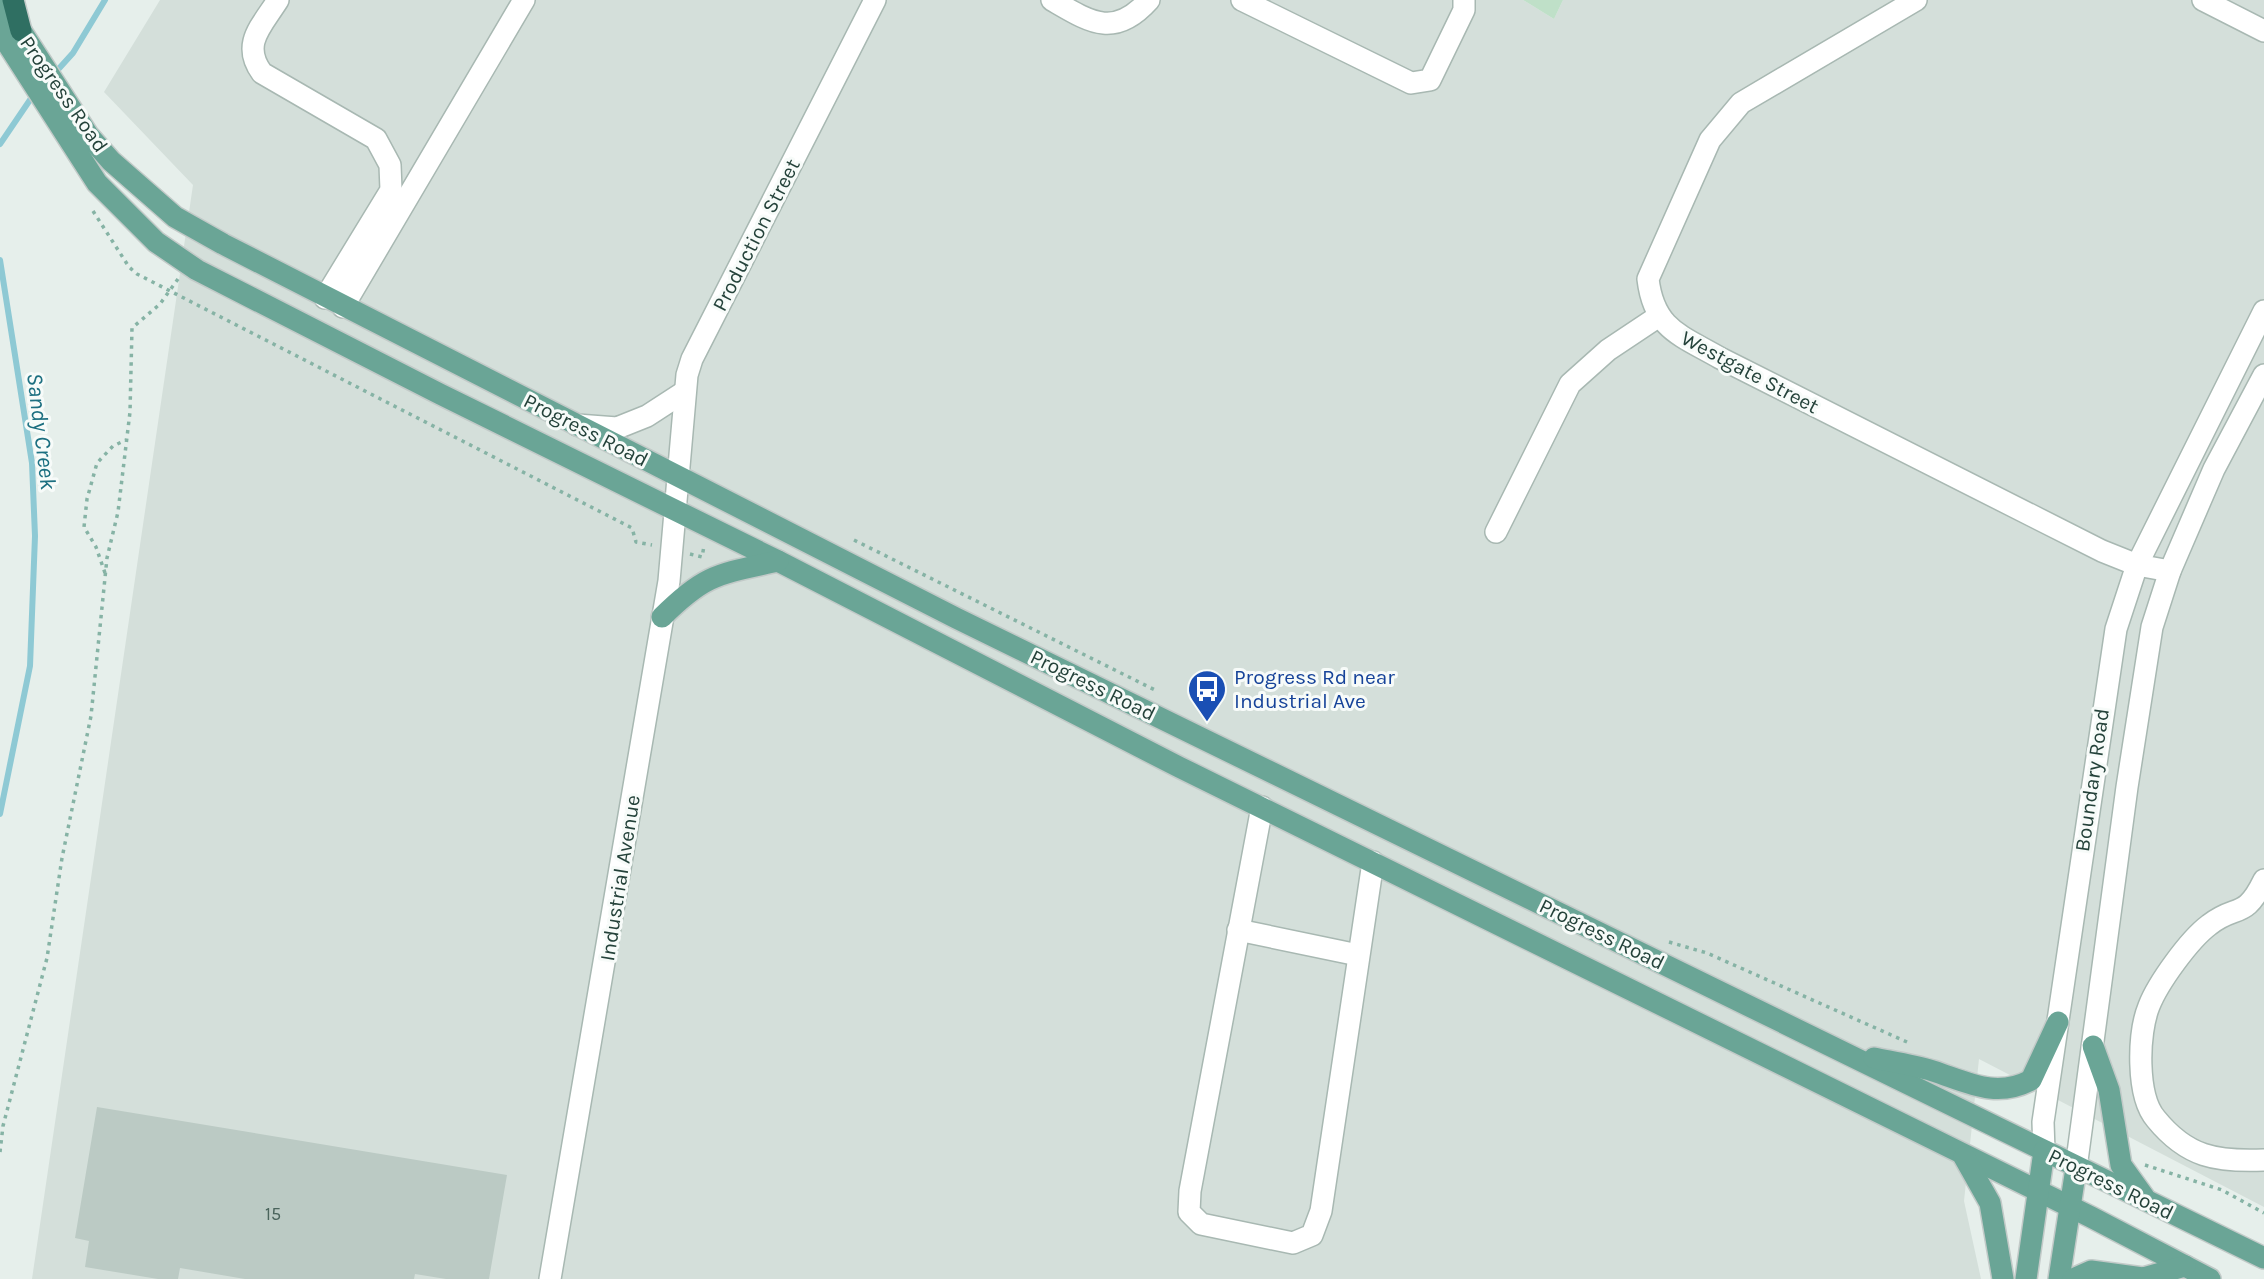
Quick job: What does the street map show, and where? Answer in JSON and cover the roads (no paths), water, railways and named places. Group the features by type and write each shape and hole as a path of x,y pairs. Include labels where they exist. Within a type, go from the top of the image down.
{"highway":[{"path":"13,0 18,43"}],"main road":[{"name":"Progress Road","path":"0,9 57,124 97,183 125,214 156,242 187,263 1262,807 2210,1279"},
{"name":"Progress Road","path":"18,43 111,161 175,217 334,302 956,618 2264,1258"},
{"path":"663,617 691,588 711,577 778,561"},
{"path":"1845,1052 1930,1070 1979,1088 2006,1090 2031,1080 2058,1023"},
{"path":"2094,1046 2109,1090 2122,1165 2145,1199"},
{"name":"Boundary Road","path":"2026,1279 2044,1151"},
{"path":"1964,1157 1990,1203 2003,1279"},
{"name":"Boundary Road","path":"2059,1279 2076,1168"},
{"path":"2073,1279 2091,1271 2143,1278 2185,1266"}],"street":[{"path":"278,0 253,41 252,59 262,74 376,139 390,165 391,190 334,302"},
{"path":"334,302 524,0"},
{"path":"1052,0 1089,22 1105,26 1124,21 1149,0"},
{"path":"1242,0 1412,83 1430,80 1464,10 1464,0"},
{"name":"Westgate Street","path":"1916,0 1741,103 1710,140 1648,279 1651,303 1666,327 1720,358 2102,551 2137,565 2170,571"},
{"path":"2203,0 2264,31"},
{"name":"Production Street","path":"677,475 684,392 692,359 877,2"},
{"name":"Boundary Road","path":"2044,1151 2043,1122 2108,665 2122,609 2137,565 2264,311"},
{"path":"1496,532 1570,383 1608,350 1659,316"},
{"name":"Boundary Road","path":"2076,1168 2152,627 2170,571 2214,469 2264,375"},
{"path":"575,425 617,428 647,416 684,392"},
{"name":"Industrial Avenue","path":"550,1279 663,617 677,475"},
{"path":"1262,807 1190,1191 1188,1212 1201,1224 1293,1243 1312,1235 1321,1211 1373,862"},
{"path":"2264,880 2246,909 2208,925 2174,965 2148,1006 2142,1045 2141,1079 2152,1114 2175,1142 2208,1157 2264,1160"},
{"path":"1238,930 1358,955"}],"waterway":[{"name":"Sandy Creek","path":"54,74 73,53 105,0"},
{"name":"Sandy Creek","path":"0,144 34,94"},
{"name":"Sandy Creek","path":"0,260 32,463 35,536 30,666 0,814"}],"place":[{"name":"Progress Rd near Industrial Ave","path":"1207,723"}]}
